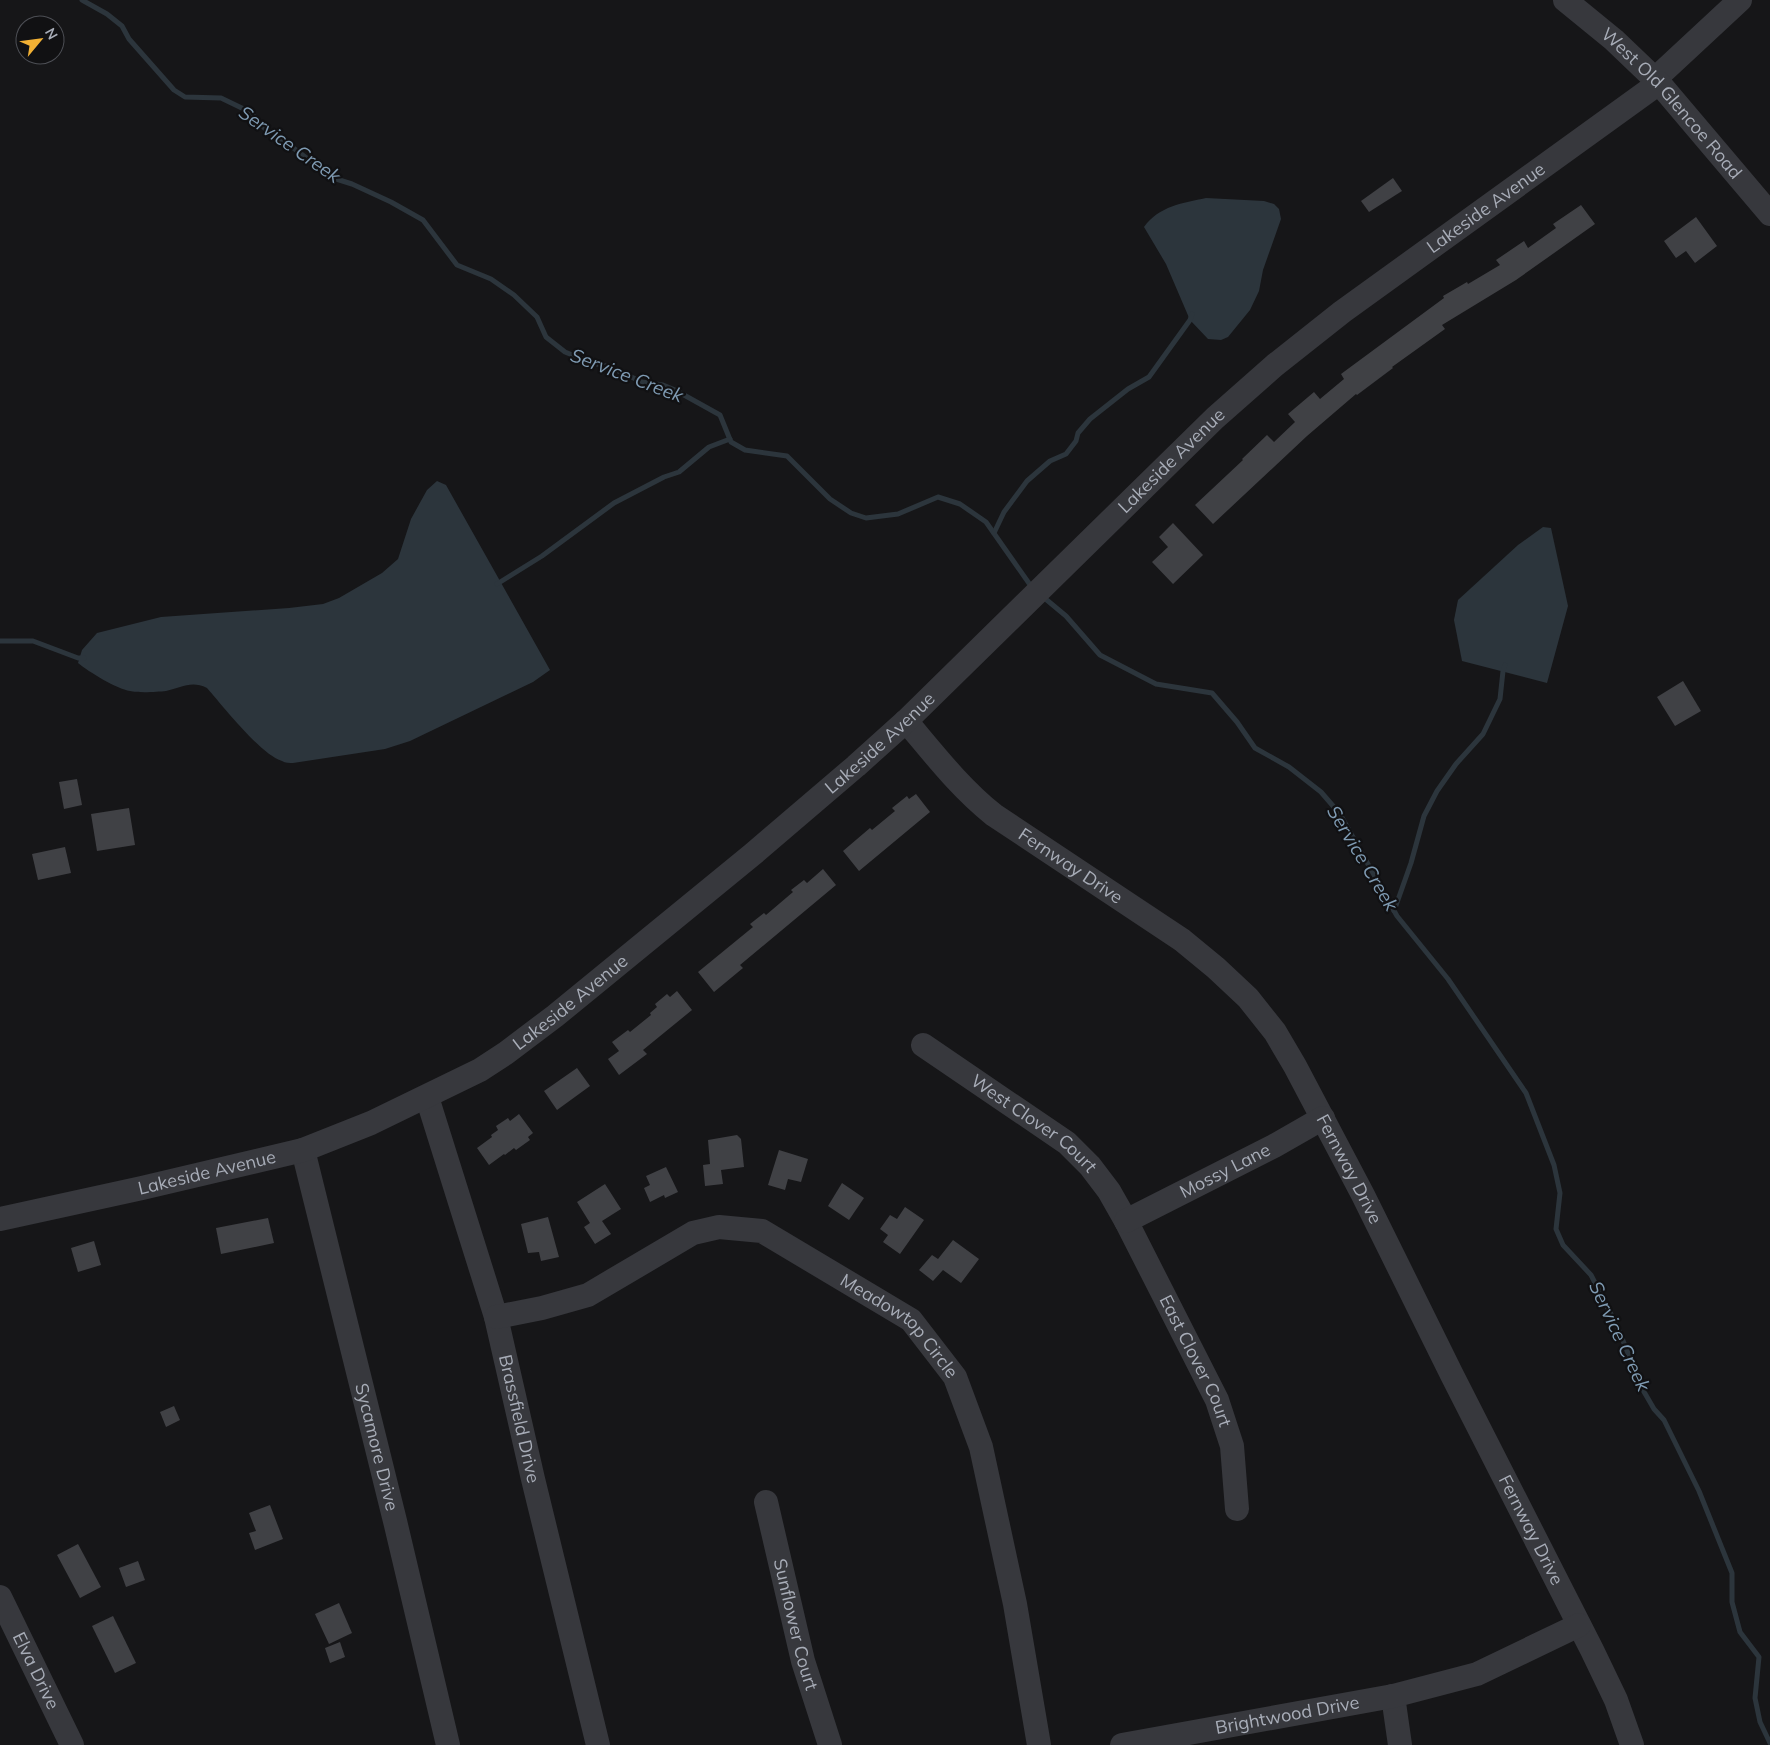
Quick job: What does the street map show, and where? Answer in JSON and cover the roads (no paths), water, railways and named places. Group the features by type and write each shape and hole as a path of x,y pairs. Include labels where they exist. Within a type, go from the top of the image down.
{"street":[{"name":"West Old Glencoe Road","path":"1565,0 1614,40 1657,81 1770,214"},
{"name":"Lakeside Avenue","path":"0,1219 302,1150 371,1123 428,1097 480,1070 506,1053 555,1016 753,854 906,721 1209,425 1275,365 1342,312 1657,81 1740,0"},
{"name":"Fernway Drive","path":"906,721 951,775 994,815 1182,940 1248,998 1275,1032 1324,1118 1592,1650 1616,1700 1632,1745"},
{"name":"West Clover Court","path":"923,1045 1067,1143 1090,1166 1109,1191 1126,1221"},
{"name":"Brassfield Drive","path":"428,1097 496,1317 532,1479 598,1745"},
{"name":"Mossy Lane","path":"1126,1221 1274,1146 1324,1118"},
{"name":"Sycamore Drive","path":"302,1150 395,1521 448,1745"},
{"name":"East Clover Court","path":"1126,1221 1217,1400 1232,1446 1237,1510"},
{"name":"Meadowtop Circle","path":"496,1317 542,1308 588,1295 693,1233 719,1227 762,1231 911,1320 954,1377 981,1447 1015,1604 1039,1745"},
{"name":"Sunflower Court","path":"766,1502 803,1661 830,1745"},
{"name":"Elva Drive","path":"0,1597 72,1745"},
{"name":"Brightwood Drive","path":"1122,1745 1393,1696 1477,1674 1579,1625"},
{"path":"1393,1696 1400,1745"}],"waterway":[{"name":"Service Creek","path":"82,0 107,14 122,26 129,39 174,90 185,97 221,98 250,112 267,131 333,178 352,184 391,202 423,220 457,265 491,279 514,295 537,317 546,337 565,352 592,363 610,367 642,382 663,385 720,415 731,442 745,450 787,456 830,499 851,513 866,518 898,514 938,497 960,504 986,522 1033,589"},
{"path":"994,533 1004,512 1027,481 1050,461 1066,454 1076,441 1078,433 1090,419 1128,389 1149,377 1190,320 1192,314"},
{"path":"497,584 542,556 614,503 664,477 679,472 709,447 730,439"},
{"name":"Service Creek","path":"1042,596 1066,616 1100,655 1156,684 1212,693 1237,722 1255,748 1289,767 1321,792 1340,814 1397,916 1448,979 1526,1093 1554,1165 1560,1193 1556,1229 1563,1245 1591,1275 1617,1326 1643,1390 1654,1409 1664,1420 1699,1491 1732,1573 1732,1602 1740,1632 1759,1657 1755,1698 1760,1722 1770,1743"},
{"path":"0,641 33,641 78,658 84,658"},
{"path":"1394,911 1411,863 1424,816 1437,791 1456,764 1483,734 1500,699 1505,665"}]}
